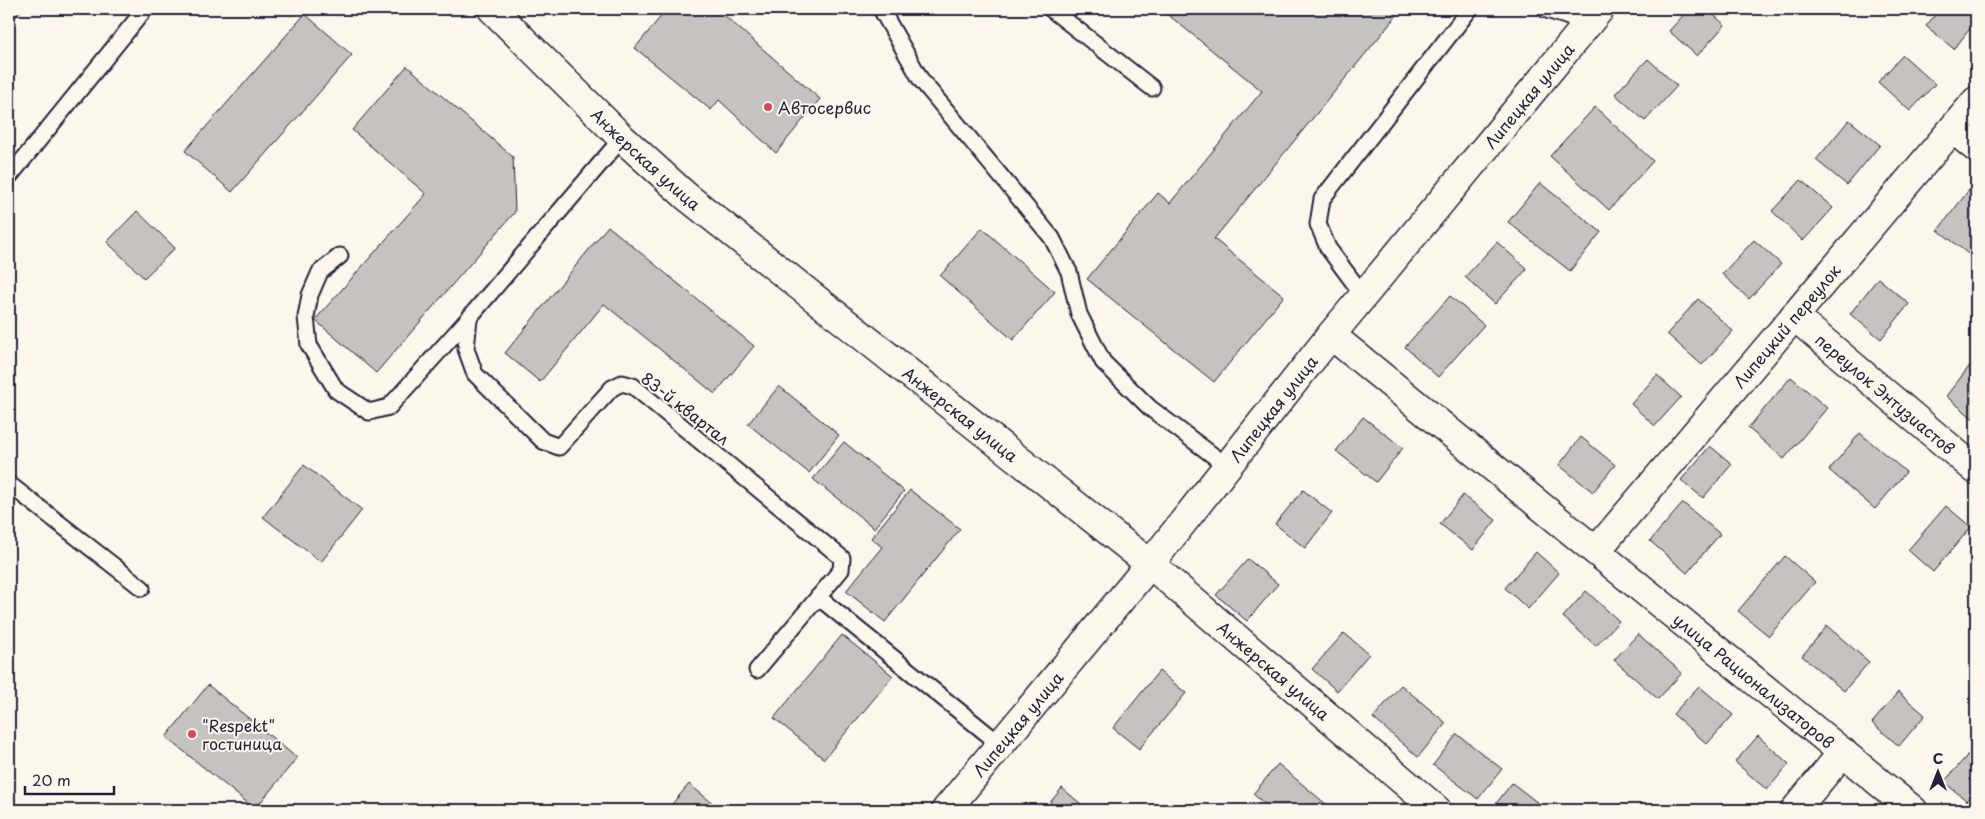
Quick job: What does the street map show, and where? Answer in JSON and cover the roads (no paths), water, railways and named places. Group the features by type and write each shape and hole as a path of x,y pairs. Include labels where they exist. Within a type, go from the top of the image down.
{"street":[{"name":"Анжерская улица","path":"492,9 622,138 686,196 1150,564 1437,810"},
{"name":"Липецкая улица","path":"946,810 1150,564 1331,334 1594,16"},
{"name":"Липецкий переулок","path":"1596,551 1976,101"},
{"path":"1952,129 1976,148"},
{"name":"переулок Энтузиастов","path":"1794,316 1976,470"},
{"name":"улица Рационализаторов","path":"1331,334 1913,810"},
{"path":"1794,810 1843,752"}],"lane":[{"path":"9,177 145,9"},
{"path":"881,9 922,80 1052,238 1069,272 1080,314 1103,362 1150,408 1227,466"},
{"path":"1051,9 1152,88"},
{"path":"1363,295 1328,248 1318,224 1322,199 1470,9"},
{"path":"1544,9 1594,16"},
{"path":"340,256 320,272 310,295 306,317 309,345 336,390 369,412 389,407 469,318 622,138"},
{"name":"83-й квартал","path":"469,318 466,349 475,374 543,441 560,447 612,388 622,383 633,386 842,558 841,570 757,670"},
{"path":"9,484 142,588"},
{"path":"818,597 1001,745"}],"place":[{"name":"Автосервис","path":"768,107"},
{"name":"\"Respekt\" гостиница","path":"192,734"}]}
